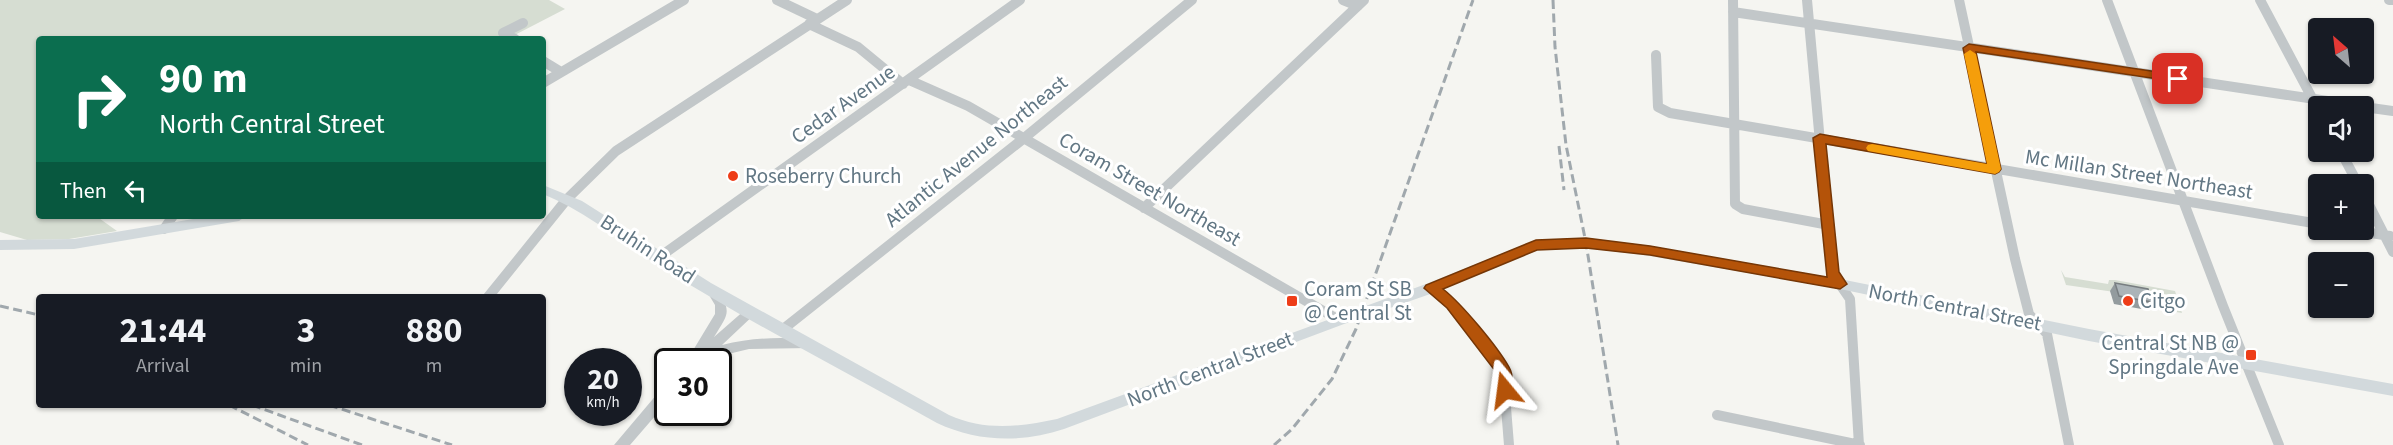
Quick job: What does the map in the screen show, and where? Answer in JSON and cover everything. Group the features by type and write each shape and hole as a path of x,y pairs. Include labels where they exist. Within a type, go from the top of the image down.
{"main road":[{"name":"Bruhin Road","path":"546,190 567,199 658,258 751,312"},
{"path":"0,245 74,244 222,219"},
{"name":"North Central Street","path":"751,312 956,425 1007,434 1040,429 1080,417 1431,288 1536,245 1586,243 1650,250 1840,284 2089,335 2393,390"}],"street":[{"path":"546,81 684,0"},
{"name":"Coram Street Northeast","path":"777,0 858,47 906,82 968,106 1339,320"},
{"path":"490,294 567,199 616,152 847,0"},
{"name":"Cedar Avenue","path":"658,258 1020,0"},
{"name":"Atlantic Avenue Northeast","path":"782,330 1023,139 1192,0"},
{"path":"1343,0 1361,3"},
{"path":"1732,0 1734,202 1737,207 1829,225"},
{"path":"1717,415 1859,445 1850,298 1832,273 1807,0"},
{"path":"1959,0 2029,314 2047,334 2069,445"},
{"path":"2107,0 2279,445"},
{"path":"2260,0 2311,96"},
{"path":"1143,208 1361,3"},
{"path":"1733,12 2308,98"},
{"path":"508,36 503,33 523,23"},
{"name":"Mc Millan Street Northeast","path":"1656,55 1658,107 1670,113 2308,222"},
{"path":"546,63 561,72"},
{"path":"2374,109 2393,111"},
{"path":"2374,211 2389,236 2393,252"},
{"path":"164,229 171,219"},
{"path":"2374,234 2389,236"},
{"path":"1431,288 1452,304 1503,370 1509,445"},
{"path":"701,348 721,314 720,305 712,291"},
{"path":"709,348 751,312"},
{"path":"724,348 752,342 808,345"},
{"path":"621,445 654,407"}],"shaded area":[{"path":"0,0 549,0 565,9 513,36 36,36 36,219 100,219 117,231 69,239 27,240 0,232"},
{"path":"2061,270 2065,277 2108,284 2109,280 2115,280 2175,291 2182,313 2146,307 2142,296 2066,285"}],"building":[{"path":"2115,283 2148,289 2152,302 2119,296"}],"railway":[{"path":"1274,445 1292,429 1332,379 1356,329 1473,0"},
{"path":"1553,0 1555,47 1566,145 1586,243 1618,445"},
{"path":"1559,146 1564,190"},
{"path":"0,306 36,314"},
{"path":"235,408 308,445"},
{"path":"260,408 362,445"},
{"path":"338,408 452,445"}],"slow traffic":[{"path":"1872,148 1995,169 1970,54"}],"place":[{"name":"Roseberry Church","path":"733,176"},
{"name":"Coram St SB @ Central St","path":"1292,301"},
{"name":"Citgo","path":"2128,301"},
{"name":"Central St NB @ Springdale Ave","path":"2251,355"}],"route":[{"path":"1505,390 1503,370 1452,304 1431,288 1536,245 1586,243 1650,250 1840,284 1832,273 1820,138 1995,169 1969,48 2178,79"}]}
